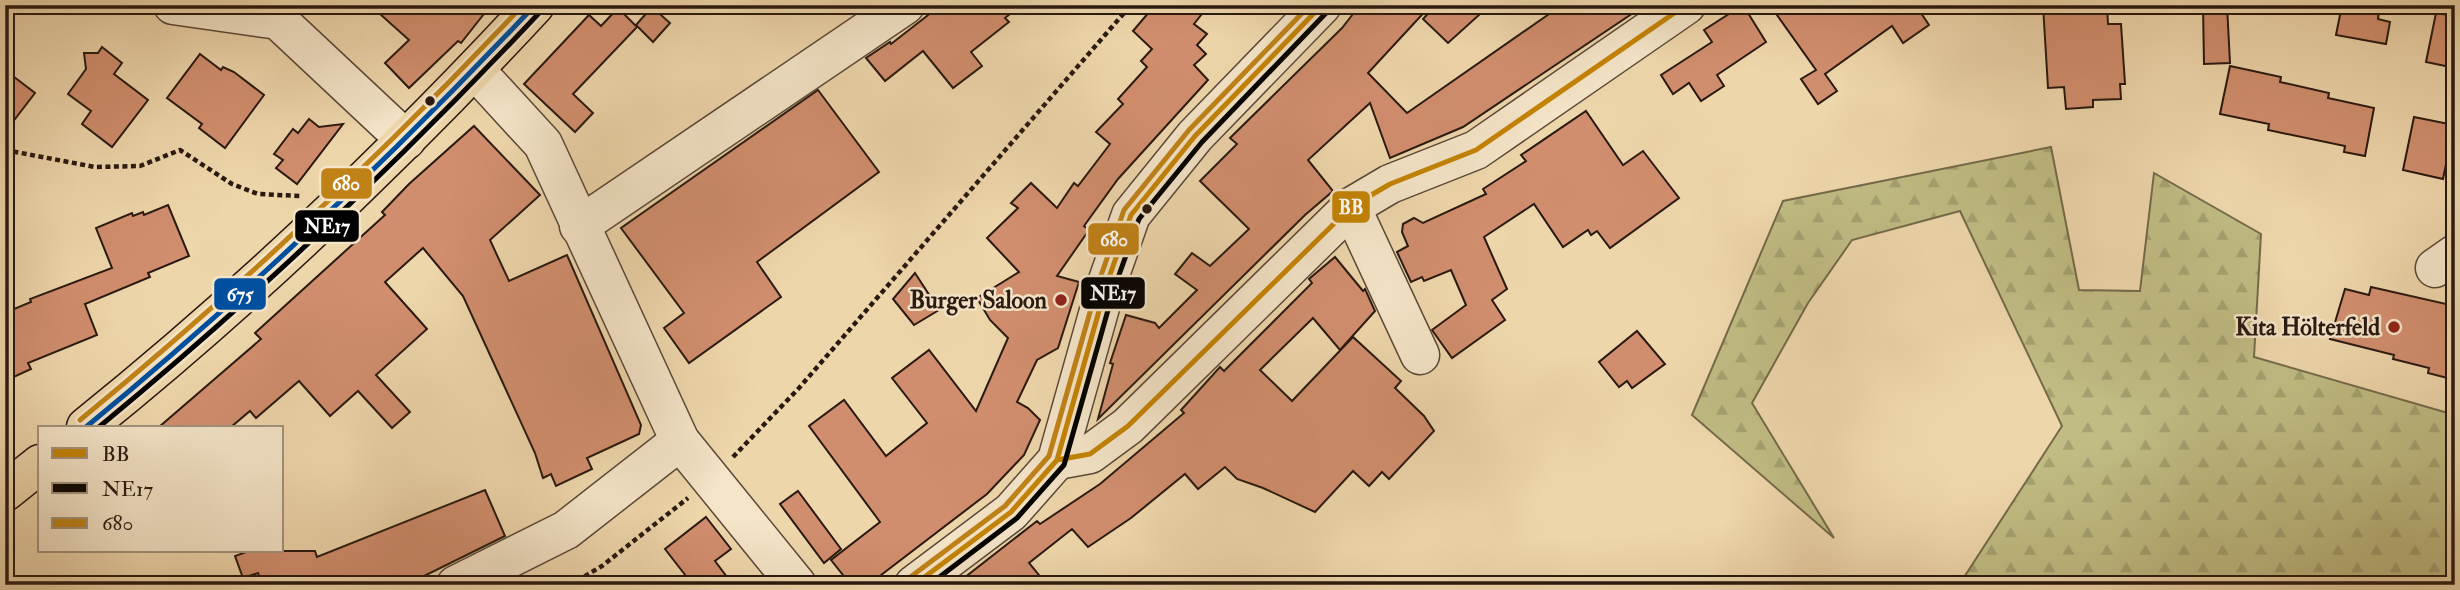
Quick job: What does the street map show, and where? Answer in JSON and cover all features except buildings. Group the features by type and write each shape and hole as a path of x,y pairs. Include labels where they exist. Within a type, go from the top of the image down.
{"main road":[{"path":"87,426 149,376 406,140 535,5"},
{"path":"5,492 38,466"}],"street":[{"path":"173,5 278,20 406,140"},
{"path":"579,226 905,5"},
{"path":"914,585 1011,512 1057,460 1106,286 1131,215 1195,136 1322,5"},
{"path":"1057,460 1090,454 1128,426 1351,206 1390,184 1476,150 1686,5"},
{"path":"475,70 543,144 680,442 797,585"},
{"path":"1351,206 1420,355"},
{"path":"456,585 566,530 680,442"}],"path":[{"path":"570,585 602,566 712,479 799,388 1131,5"},
{"path":"5,150 95,167 140,166 180,150 232,184 258,194 343,199"}],"green space":[{"path":"2051,147 2079,290 2140,291 2154,173 2261,234 2254,357 2455,415 2455,585 1959,585 2062,426 1960,211 1852,240 1808,303 1752,403 1834,538 1692,415 1783,201"}],"transit line":[{"name":"680","path":"80,420 196,322 308,220 417,114 523,5"},
{"name":"675","path":"87,426 203,327 317,223 428,116 535,5"},
{"name":"680","path":"909,578 1005,506 1049,456 1098,284 1124,210 1189,130 1310,5"},
{"name":"BB","path":"914,585 1011,512 1057,460 1106,286 1131,215 1195,136 1322,5"},
{"name":"BB","path":"1057,460 1090,454 1128,426 1351,207 1390,184 1476,150 1686,5"},
{"name":"NE17","path":"100,426 215,328 327,226 541,11"},
{"name":"NE17","path":"929,585 1017,518 1064,465 1114,289 1139,219 1202,142 1328,11"}],"place":[{"name":"Burger Saloon","path":"1061,300"},
{"name":"Kita Hölterfeld","path":"2394,327"}]}
